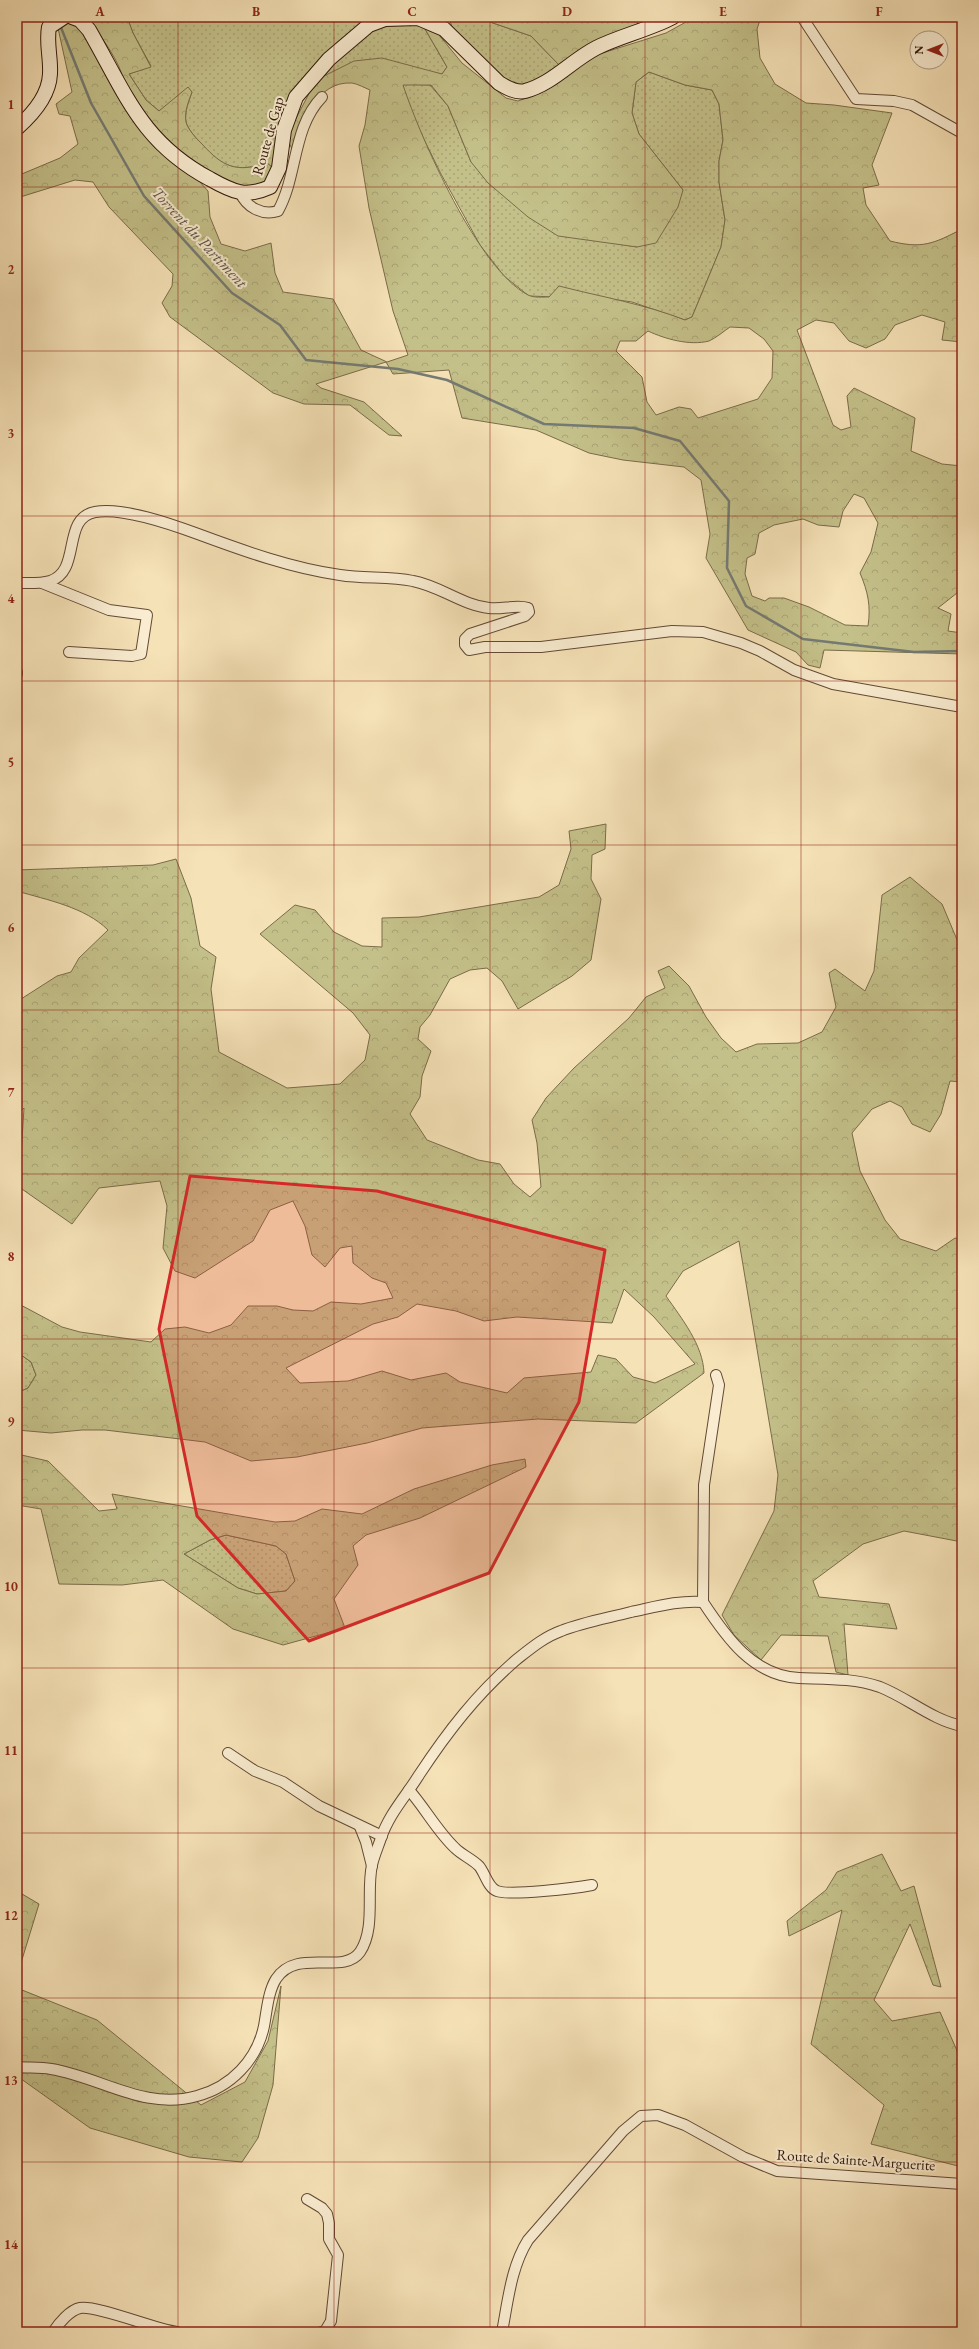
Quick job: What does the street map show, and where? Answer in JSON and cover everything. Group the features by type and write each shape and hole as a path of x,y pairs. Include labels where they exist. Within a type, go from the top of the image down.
{"street":[{"path":"17,128 34,111 48,86 50,74 47,39 49,27 64,17"},
{"name":"Route de Gap","path":"72,17 80,20 89,30 137,116 160,144 203,176 231,190 256,193 270,187 279,168 284,130 296,97 329,60 369,25 385,19 418,18 444,29 499,83 509,90 523,92 544,83 595,49 655,26 673,17"},
{"path":"802,17 856,99 894,101 912,105 962,133"},
{"path":"240,192 244,200 255,210 273,213 278,211 285,198 299,140 314,105 322,97"},
{"path":"17,583 51,581 60,575 67,565 77,526 80,520 93,512 126,514 179,527 246,552 293,566 342,576 412,581 435,587 473,605 489,608 522,606 528,608 529,612 525,616 470,634 465,639 465,645 469,650 485,647 541,647 672,631 703,632 741,643 760,651 794,670 833,684 962,707"},
{"path":"40,582 109,610 146,615 141,654 132,656 69,652"},
{"path":"716,1375 719,1385 704,1485 704,1602 713,1617 748,1658 763,1669 797,1678 833,1678 864,1683 893,1693 944,1720 962,1726"},
{"path":"17,2067 51,2069 99,2082 141,2098 160,2100 195,2097 226,2084 239,2074 257,2046 262,2035 269,1999 277,1977 298,1963 346,1961 354,1959 359,1952 364,1944 367,1929 372,1866 388,1822 458,1718 489,1684 540,1641 559,1631 607,1618 683,1602 704,1602"},
{"path":"228,1753 255,1771 283,1782 319,1806 360,1827 382,1836"},
{"path":"409,1790 456,1849 480,1867 496,1891 574,1888 592,1885"},
{"path":"360,1827 366,1842 372,1866"},
{"name":"Route de Sainte-Marguerite","path":"502,2332 513,2277 522,2250 528,2240 623,2131 641,2116 650,2115 667,2117 743,2157 777,2171 962,2184"},
{"path":"307,2200 322,2208 327,2214 329,2222 329,2239 338,2255 331,2321 325,2331 321,2332"},
{"path":"52,2332 72,2312 81,2308 101,2310 163,2330 177,2332"}],"highlighted area":[{"path":"190,1176 377,1191 605,1250 579,1402 489,1573 309,1641 197,1516 159,1329"}],"green space":[{"path":"87,17 127,17 133,33 151,67 129,74 146,100 159,111 188,87 192,92 187,106 186,122 191,131 210,152 224,163 231,166 247,167 267,163 273,168 263,186 240,187 186,161 161,136 125,84 114,57 104,40"},
{"path":"127,17 379,17 311,72 273,168 267,163 247,168 238,168 224,163 217,158 202,145 189,128 186,122 186,110 192,92 159,111 146,100 129,74 151,66 133,33"},
{"path":"449,17 483,17 490,22 531,36 560,66 523,87 502,81 453,31"},
{"path":"483,17 635,17 639,26 560,66 531,36 490,22"},
{"path":"695,17 761,17 757,29 760,58 775,84 806,103 834,105 892,113 872,165 879,185 863,188 866,205 890,241 911,245 927,244 962,229 962,342 942,340 945,322 922,315 895,325 885,339 866,348 849,341 834,323 816,320 797,330 833,425 841,430 851,427 847,396 854,388 915,418 911,451 942,464 962,466 962,592 957,593 938,608 951,614 948,631 962,633 962,654 824,650 820,668 808,665 796,652 748,630 706,558 710,534 701,480 684,467 623,460 589,453 536,430 462,418 449,370 393,374 386,362 316,384 321,388 364,402 402,436 389,435 350,405 304,404 273,393 170,317 162,303 172,286 173,274 109,207 93,182 75,180 17,198 17,176 60,158 78,144 70,116 59,114 56,104 72,92 58,28 64,23 73,22 81,28 91,44 138,127 155,148 199,181 208,191 210,217 221,244 245,251 271,243 275,273 283,292 333,299 361,350 387,362 408,355 393,311 369,208 359,146 365,125 370,90 352,83 340,84 329,89 320,96 313,105 301,127 292,149 289,143 290,130 316,80 354,61 382,58 442,74 447,67 425,29 439,35 462,63 506,98 518,101 532,96 596,55 666,33","holes":["649,72 685,85 712,90 719,104 723,140 719,161 719,182 725,220 721,247 692,317 685,320 638,305 559,286 549,297 536,297 528,295 509,281 490,259 471,231 437,168 411,108 403,85 431,85 448,106 471,162 488,183 528,217 558,236 637,247 656,243 678,207 683,190 639,134 632,113 636,82","730,327 749,328 764,339 773,351 772,378 758,399 698,418 691,409 679,407 656,415 647,402 642,377 616,351 620,341 636,341 648,331 662,337 694,343 709,341","854,494 864,498 878,523 871,552 860,573 868,599 868,626 845,625 809,607 784,598 769,598 765,601 752,596 745,574 747,558 755,554 759,533 774,525 803,519 818,525 839,527 843,511"]},
{"path":"419,25 425,29 447,67 442,74 425,71 316,80 366,33 381,26"},
{"path":"649,72 685,85 712,90 719,104 723,140 719,161 719,182 725,220 721,247 692,317 685,320 632,302 611,299 529,296 504,276 480,245 441,174 414,119 402,84 430,85 448,106 471,162 602,241 637,247 683,190 639,134 632,113 636,82"},
{"path":"606,824 605,849 592,855 591,879 601,899 591,960 572,976 518,1009 502,981 487,968 470,970 450,979 430,1015 420,1027 418,1039 431,1051 422,1076 420,1097 410,1114 427,1140 478,1160 500,1164 514,1184 530,1197 541,1187 537,1143 532,1120 546,1098 574,1068 629,1018 646,997 665,988 658,971 669,966 689,986 706,1017 721,1038 736,1052 757,1044 798,1043 822,1032 836,1007 829,973 835,969 865,991 874,971 882,895 910,877 942,904 958,942 962,960 962,1082 950,1081 941,1114 930,1132 912,1124 902,1107 890,1101 872,1109 852,1133 860,1171 885,1220 900,1239 936,1251 955,1238 962,1240 962,1542 904,1531 863,1544 813,1581 819,1597 889,1604 897,1629 844,1624 848,1675 836,1672 828,1636 781,1635 761,1660 734,1635 722,1615 774,1511 778,1475 739,1241 683,1271 666,1296 696,1342 703,1363 704,1373 636,1423 538,1419 422,1428 367,1443 297,1457 251,1461 205,1442 105,1430 82,1430 51,1433 17,1430 17,1393 28,1388 36,1375 31,1362 17,1352 17,1303 62,1327 80,1332 151,1342 165,1329 185,1327 209,1333 231,1325 248,1306 277,1306 293,1310 313,1311 331,1302 361,1304 393,1298 386,1283 372,1278 353,1263 352,1246 340,1248 325,1267 312,1255 305,1226 293,1201 270,1210 253,1241 195,1278 175,1271 163,1248 167,1206 160,1181 99,1188 72,1224 19,1187 24,1108 17,1115 17,999 21,999 57,976 71,972 79,958 108,930 99,922 77,910 53,901 17,891 17,870 153,865 176,859 191,898 200,946 216,957 211,989 219,1052 287,1088 340,1084 365,1060 370,1035 353,1013 260,934 295,905 315,910 334,932 362,946 382,947 382,918 419,917 539,897 559,885 571,849 569,831","holes":["624,1289 654,1317 695,1364 655,1383 633,1377 616,1359 598,1355 591,1372 524,1378 507,1393 460,1382 446,1373 411,1380 382,1371 348,1381 300,1383 286,1368 373,1324 398,1317 417,1304 456,1311 484,1321 517,1317 612,1323"]},
{"path":"17,1352 31,1362 36,1375 28,1388 17,1393"},
{"path":"17,1454 48,1461 99,1511 117,1509 112,1494 275,1522 295,1521 322,1509 362,1514 414,1489 492,1465 525,1459 526,1467 420,1518 366,1535 353,1546 358,1565 334,1599 345,1628 283,1645 233,1629 163,1580 122,1585 59,1584 41,1509 17,1505","holes":["226,1535 276,1546 286,1554 295,1581 286,1591 257,1594 238,1588 184,1554 210,1540"]},
{"path":"226,1535 276,1546 286,1554 295,1581 286,1591 257,1594 238,1588 184,1554 210,1540"},
{"path":"882,1854 901,1891 914,1886 941,1987 933,1985 910,1924 874,2000 892,2021 940,2012 962,2062 962,2167 871,2144 884,2105 811,2044 842,1910 789,1936 787,1921 826,1890 837,1872"},
{"path":"17,1891 39,1904 17,1976"},
{"path":"281,1986 273,2085 258,2138 242,2162 189,2157 90,2128 17,2076 17,1988 97,2020 201,2105 245,2082 268,2041"}],"waterway":[{"name":"Torrent du Partiment","path":"60,25 91,103 144,196 232,293 280,325 306,360 398,369 447,380 544,424 634,428 680,441 729,501 727,568 746,606 803,639 914,652 962,651"}]}
